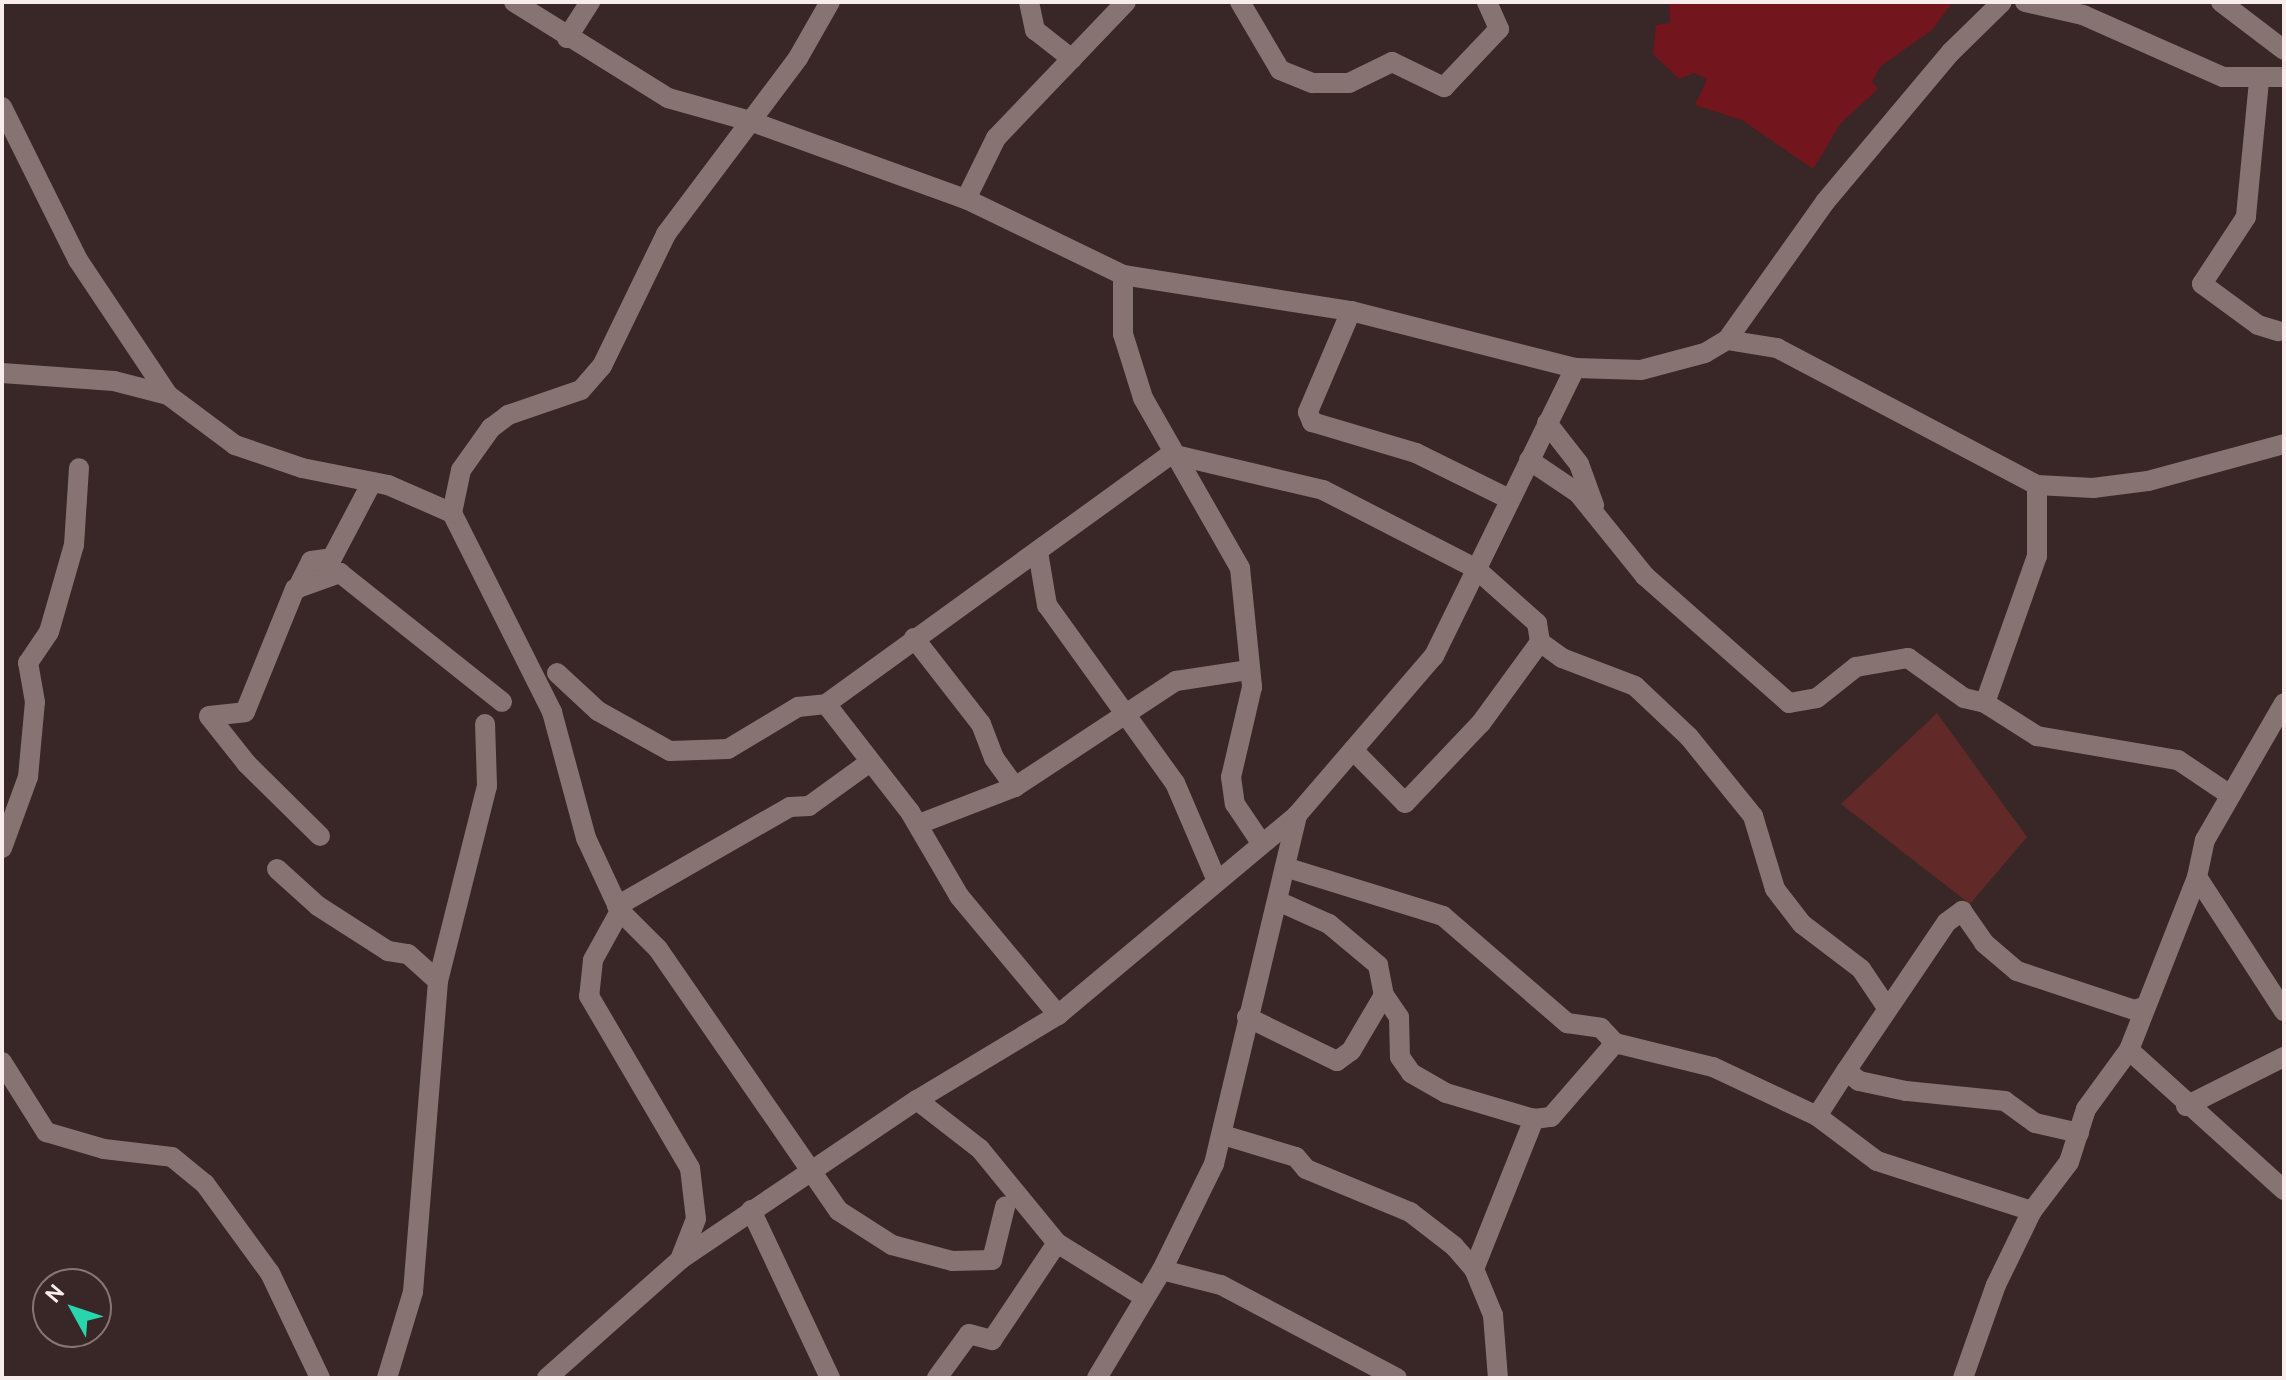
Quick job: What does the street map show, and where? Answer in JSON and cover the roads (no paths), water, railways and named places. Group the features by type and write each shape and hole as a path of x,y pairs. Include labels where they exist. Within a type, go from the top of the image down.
{"street":[{"path":"514,2 567,38 668,98 750,121 966,199 1123,275 1351,311 1575,368 1641,370 1705,353 1727,340 1825,202 1951,52 2002,2"},
{"path":"567,38 590,2"},
{"path":"830,2 750,121 666,234 602,366 581,390 508,415 491,428 461,470 452,513 552,712 586,838 618,908 658,949 809,1172 839,1211 892,1245 952,1261 992,1260 1005,1207"},
{"path":"1029,2 1035,30 1072,59"},
{"path":"966,199 996,138 1126,2"},
{"path":"1240,2 1280,70 1313,83 1349,83 1392,62 1444,87 1499,29 1487,2"},
{"path":"2025,2 2083,15 2223,77 2259,81 2284,77"},
{"path":"2221,2 2284,50"},
{"path":"2259,81 2246,217 2202,284 2258,325 2282,326"},
{"path":"2,107 78,260 168,395 235,445 302,468 372,482 452,513"},
{"path":"1123,275 1123,334 1143,398 1171,454 1240,568 1249,670 1247,723 1231,777 1235,804 1262,844"},
{"path":"1351,311 1308,412 1312,422 1416,453 1509,499"},
{"path":"1727,340 1777,348 2037,485 2093,488 2148,481 2284,444"},
{"path":"547,1378 681,1259 917,1100 1058,1015 1297,815 1434,656 1575,368"},
{"path":"2,373 114,381 168,395"},
{"path":"1547,423 1579,464 1597,514"},
{"path":"557,673 598,711 670,751 728,749 798,707 826,704 1171,454 1323,490 1475,568 1537,623 1540,642 1562,658 1635,686 1689,737 1753,816 1775,889 1802,924 1861,969 1888,1009"},
{"path":"1529,460 1578,493 1645,576 1789,703 1817,698 1856,667 1908,658 1964,698 1985,703 2037,736 2178,760 2230,795"},
{"path":"2,848 28,777 35,702 28,663 52,624 74,545 79,468"},
{"path":"320,836 247,764 209,716 245,712 311,561 332,558 372,482"},
{"path":"1985,703 2037,556 2037,485"},
{"path":"1038,552 1047,605 1123,715 1175,783 1217,881"},
{"path":"297,589 340,573 502,702"},
{"path":"914,638 981,724 994,758 1015,787"},
{"path":"1353,750 1405,803 1481,723 1540,642"},
{"path":"919,824 1015,787 1176,681 1249,670"},
{"path":"1963,1378 1996,1285 2032,1211 2069,1162 2086,1109 2129,1050 2197,877 2205,840 2230,795 2278,730 2284,703"},
{"path":"826,704 919,824 959,896 1058,1015"},
{"path":"387,1378 413,1292 438,981 487,786 485,724"},
{"path":"681,1259 696,1219 690,1168 589,996 593,960 618,908 790,807 809,806 870,762"},
{"path":"1097,1378 1162,1270 1223,1135 1247,1017 1280,902 1297,815"},
{"path":"1288,868 1443,916 1502,973 1567,1023 1601,1028 1615,1043 1713,1067 1817,1116 1877,1161 2032,1211"},
{"path":"277,869 330,914 388,951 408,954 438,981"},
{"path":"2197,877 2284,1011"},
{"path":"1280,902 1329,924 1378,965 1384,995 1399,1017 1400,1057 1411,1073 1446,1093 1534,1119 1551,1117 1615,1043"},
{"path":"1817,1116 1845,1082 1846,1071 1947,922 1962,911 1984,943 2017,971 2134,1010 2144,1007"},
{"path":"1247,1017 1337,1061 1351,1051 1384,995"},
{"path":"2129,1050 2186,1106 2284,1190"},
{"path":"2186,1106 2284,1057"},
{"path":"2,1062 46,1132 104,1149 172,1157 205,1184 270,1273 320,1378"},
{"path":"1846,1071 1859,1081 1906,1091 2005,1101 2035,1123 2079,1133"},
{"path":"917,1100 980,1149 1057,1243 1144,1297"},
{"path":"1474,1269 1534,1119"},
{"path":"1223,1135 1296,1157 1306,1169 1410,1212 1474,1269 1493,1315 1498,1378"},
{"path":"751,1210 830,1378"},
{"path":"937,1378 969,1334 992,1340 1057,1243"},
{"path":"1162,1270 1221,1285 1397,1378"}]}
